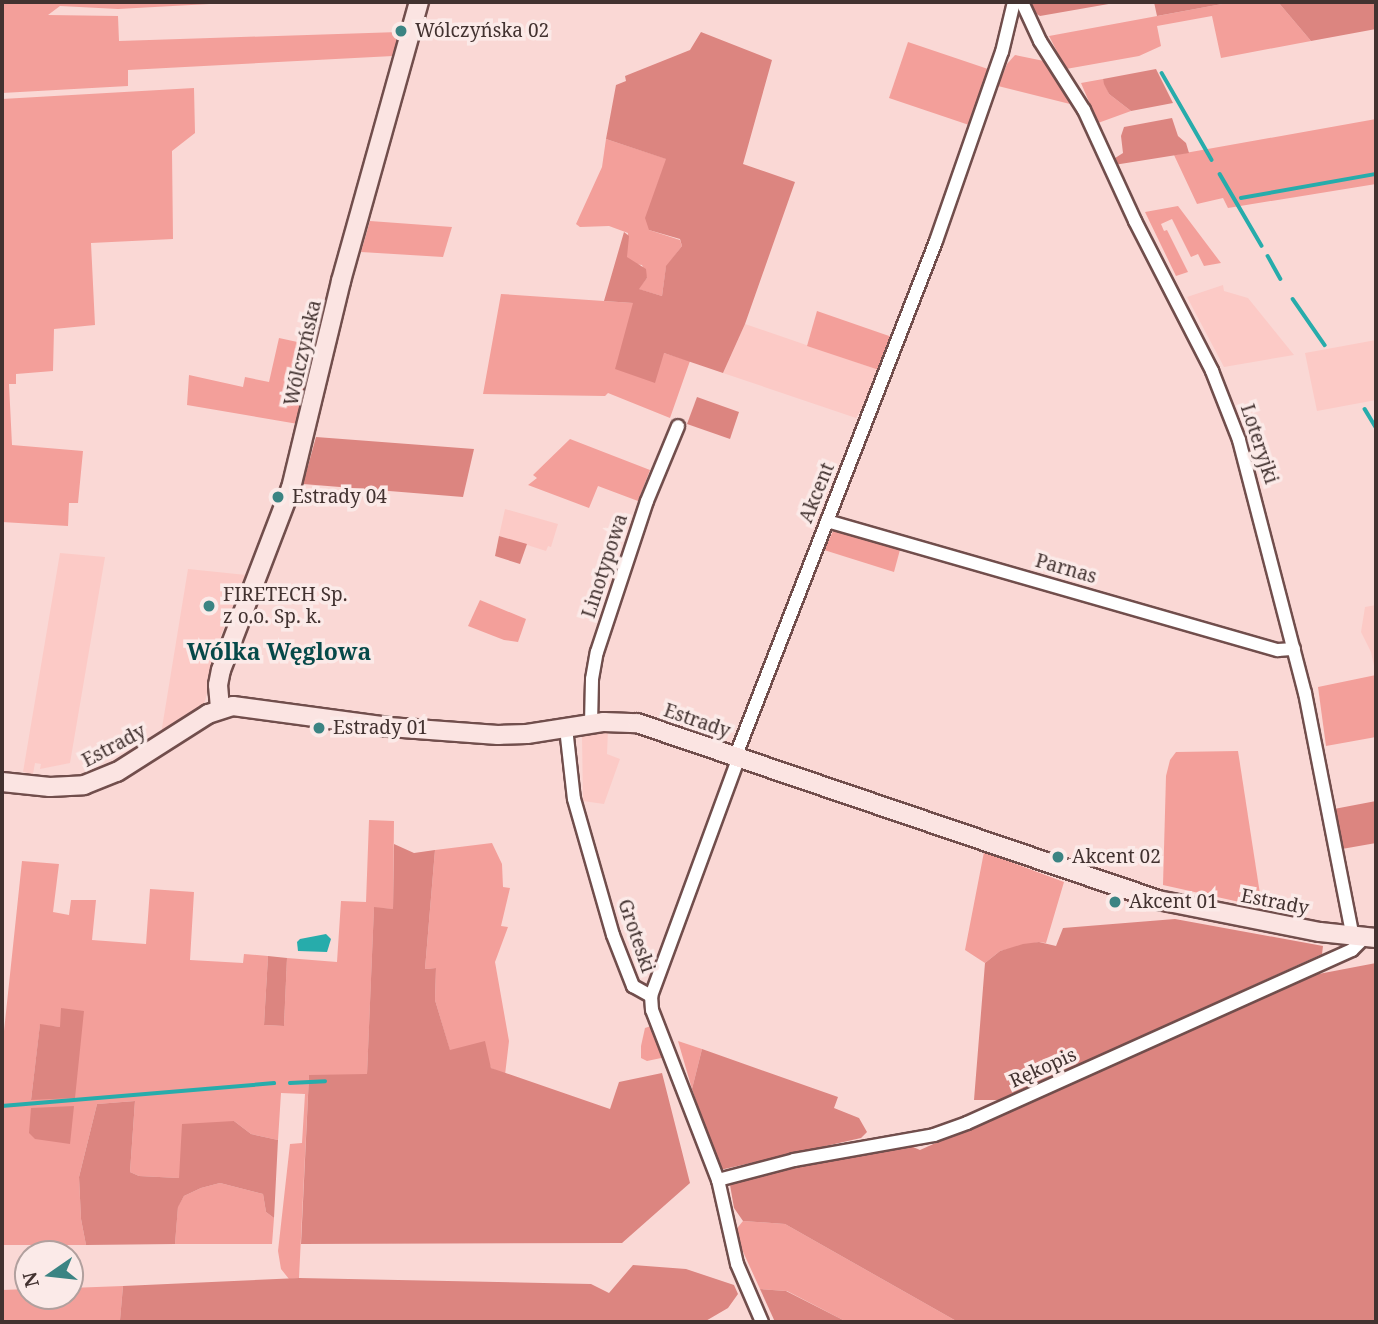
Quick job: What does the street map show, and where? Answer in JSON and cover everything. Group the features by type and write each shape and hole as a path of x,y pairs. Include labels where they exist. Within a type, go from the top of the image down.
{"main road":[{"name":"Wólczyńska","path":"220,708 218,685 221,670 291,488 341,281 419,2"},
{"name":"Estrady","path":"2,782 50,787 90,783 117,772 220,708 240,707 390,727 498,735 527,734 591,724 637,723 1133,893 1284,926 1364,938"}],"street":[{"name":"Akcent","path":"651,996 738,757 738,750 936,241 1002,52 1014,2"},
{"name":"Loteryjki","path":"1022,2 1040,41 1084,110 1135,221 1212,371 1250,476 1364,938"},
{"name":"Linotypowa","path":"591,724 592,679 597,652 639,526 678,426"},
{"name":"Parnas","path":"827,521 1278,650 1294,649"},
{"name":"Groteski","path":"566,728 574,799 613,935 633,986 651,996 652,1010 718,1180 737,1264 762,1322"},
{"name":"Rękopis","path":"718,1180 794,1160 934,1135 967,1124 1352,950 1364,938"}],"shaded area":[{"path":"2,2 246,2 118,9 60,6 48,15 118,16 119,41 399,32 393,56 128,70 128,86 2,93"},
{"path":"1030,2 1120,2 1040,16 1035,13"},
{"path":"1154,2 1233,2 1157,16"},
{"path":"1233,2 1278,2 1311,41 1221,58 1212,16 1157,26 1161,46 1139,56 1066,69 1049,36"},
{"path":"1278,2 1376,2 1376,29 1311,41"},
{"path":"701,32 772,60 743,164 795,182 745,324 723,373 664,353 655,383 615,369 633,303 604,301 624,232 629,236 627,257 646,269 647,278 639,289 662,296 666,266 682,246 680,239 649,230 645,218 666,159 606,139 616,85 626,81 625,76 690,50"},
{"path":"908,42 988,69 969,125 889,98"},
{"path":"1015,55 1044,61 1070,104 998,86 1007,64"},
{"path":"1156,69 1173,103 1131,111 1109,94 1104,84 1103,79"},
{"path":"1103,79 1109,94 1131,111 1098,123 1081,83"},
{"path":"194,88 195,133 172,151 173,239 91,243 95,325 54,329 53,371 16,374 16,384 9,384 12,445 83,451 78,503 69,503 68,526 2,522 2,99"},
{"path":"1172,118 1178,136 1186,143 1189,153 1114,165 1112,160 1123,153 1121,136 1124,127"},
{"path":"1376,119 1376,184 1228,208 1223,198 1197,204 1174,155"},
{"path":"606,139 667,159 657,186 649,230 680,240 682,246 666,267 662,296 638,289 647,278 642,265 634,264 626,257 628,233 609,226 580,227 576,224 602,167"},
{"path":"1178,206 1221,263 1204,266 1198,254 1191,257 1172,219 1161,224 1164,231 1167,230 1188,272 1176,276 1145,212"},
{"path":"370,221 452,227 443,257 361,252"},
{"path":"1223,285 1224,291 1248,298 1294,355 1224,367 1187,297"},
{"path":"501,294 633,303 664,353 690,361 670,418 608,393 605,396 483,394"},
{"path":"817,311 892,337 879,370 807,346"},
{"path":"745,324 879,370 866,402 856,418 723,373"},
{"path":"279,338 316,346 298,424 187,405 189,375 243,387 245,377 269,382"},
{"path":"1376,340 1376,400 1317,411 1305,353"},
{"path":"697,397 739,412 730,439 687,424"},
{"path":"316,437 474,449 463,497 303,484"},
{"path":"570,439 650,470 638,501 598,486 589,508 528,485 537,478 533,475"},
{"path":"505,509 558,524 551,547 548,546 546,551 499,536"},
{"path":"835,527 901,546 894,572 824,550"},
{"path":"499,536 527,544 520,564 495,556"},
{"path":"60,553 105,557 70,763 40,769 41,764 35,763 33,774 23,772"},
{"path":"188,569 246,575 221,635 204,705 161,734"},
{"path":"480,600 526,619 518,642 504,640 468,626"},
{"path":"1376,605 1376,675 1371,652 1361,632 1365,607"},
{"path":"1376,675 1376,737 1326,746 1318,687"},
{"path":"608,730 607,754 620,759 604,804 583,801 582,737"},
{"path":"1238,751 1262,907 1163,885 1166,776 1170,760 1176,752"},
{"path":"1376,801 1376,843 1342,849 1334,809"},
{"path":"369,820 394,821 393,909 374,908 367,1075 309,1075 299,1278 289,1279 281,1269 278,1251 290,1144 302,1143 305,1094 281,1093 278,1140 251,1134 234,1121 179,1178 139,1176 130,1172 135,1101 97,1104 79,1177 81,1219 86,1245 84,1240 14,1240 14,1245 2,1245 2,1050 22,861 59,864 53,912 69,915 71,900 96,900 92,940 146,944 150,889 194,892 190,960 243,963 244,954 268,956 264,1025 284,1026 287,958 337,962 341,901 366,902","holes":["40,1025 60,1027 32,1100"]},
{"path":"492,843 502,864 503,887 510,888 501,926 508,927 495,962 509,1041 505,1075 491,1068 487,1058 450,1051 435,1000 436,968 425,969 435,850"},
{"path":"394,844 414,853 435,850 425,969 436,968 435,1000 450,1050 485,1041 491,1068 610,1109 619,1082 662,1073 690,1183 622,1243 301,1244 309,1075 367,1074 374,907 393,909"},
{"path":"984,852 1064,882 1046,943 1039,942 1000,951 985,963 965,950"},
{"path":"1175,919 1323,946 1322,954 1002,1100 974,1100 985,963 1000,951 1023,944 1039,942 1056,946 1063,928"},
{"path":"268,956 287,958 284,1026 264,1025"},
{"path":"1376,963 1376,1322 958,1322 785,1224 743,1221 734,1208 730,1185 752,1176 906,1144 920,1150 1308,976"},
{"path":"61,1008 84,1011 75,1098 31,1100 40,1024 60,1027"},
{"path":"651,1026 666,1057 647,1061 641,1058 641,1046 645,1028"},
{"path":"678,1041 702,1049 692,1089"},
{"path":"702,1049 838,1097 834,1108 859,1118 867,1132 861,1138 720,1170 692,1089"},
{"path":"135,1101 130,1172 139,1176 179,1178 182,1124 234,1121 251,1134 278,1140 274,1218 266,1212 263,1194 220,1183 184,1196 178,1207 175,1244 86,1245 81,1219 79,1177 97,1104"},
{"path":"74,1106 70,1144 35,1139 29,1133 31,1108"},
{"path":"220,1183 263,1194 266,1212 274,1218 272,1244 175,1244 178,1206 184,1196"},
{"path":"743,1221 785,1224 958,1322 847,1322 787,1291 760,1289 734,1232"},
{"path":"633,1265 686,1269 734,1285 738,1294 728,1308 704,1322 32,1322 120,1320 123,1286 299,1278 591,1284 609,1293"},
{"path":"123,1286 120,1320 2,1322 2,1290 14,1290 14,1310 84,1310 84,1287"},
{"path":"760,1289 786,1291 847,1322 775,1322"}],"water":[{"path":"326,934 331,939 327,952 298,951 297,942 300,939"}],"waterway":[{"path":"1162,73 1212,160"},
{"path":"1220,174 1262,246"},
{"path":"1241,198 1376,174"},
{"path":"1268,256 1281,279"},
{"path":"1293,299 1325,345"},
{"path":"1365,409 1376,427"},
{"path":"290,1083 325,1081"},
{"path":"2,1106 274,1083"}],"place":[{"name":"Wólczyńska 02","path":"401,31"},
{"name":"Estrady 04","path":"278,497"},
{"name":"FIRETECH Sp. z o.o. Sp. k.","path":"209,606"},
{"name":"Estrady 01","path":"319,728"},
{"name":"Akcent 02","path":"1058,857"},
{"name":"Akcent 01","path":"1115,902"}],"district":[{"name":"Wólka Węglowa","path":"279,651"}]}
